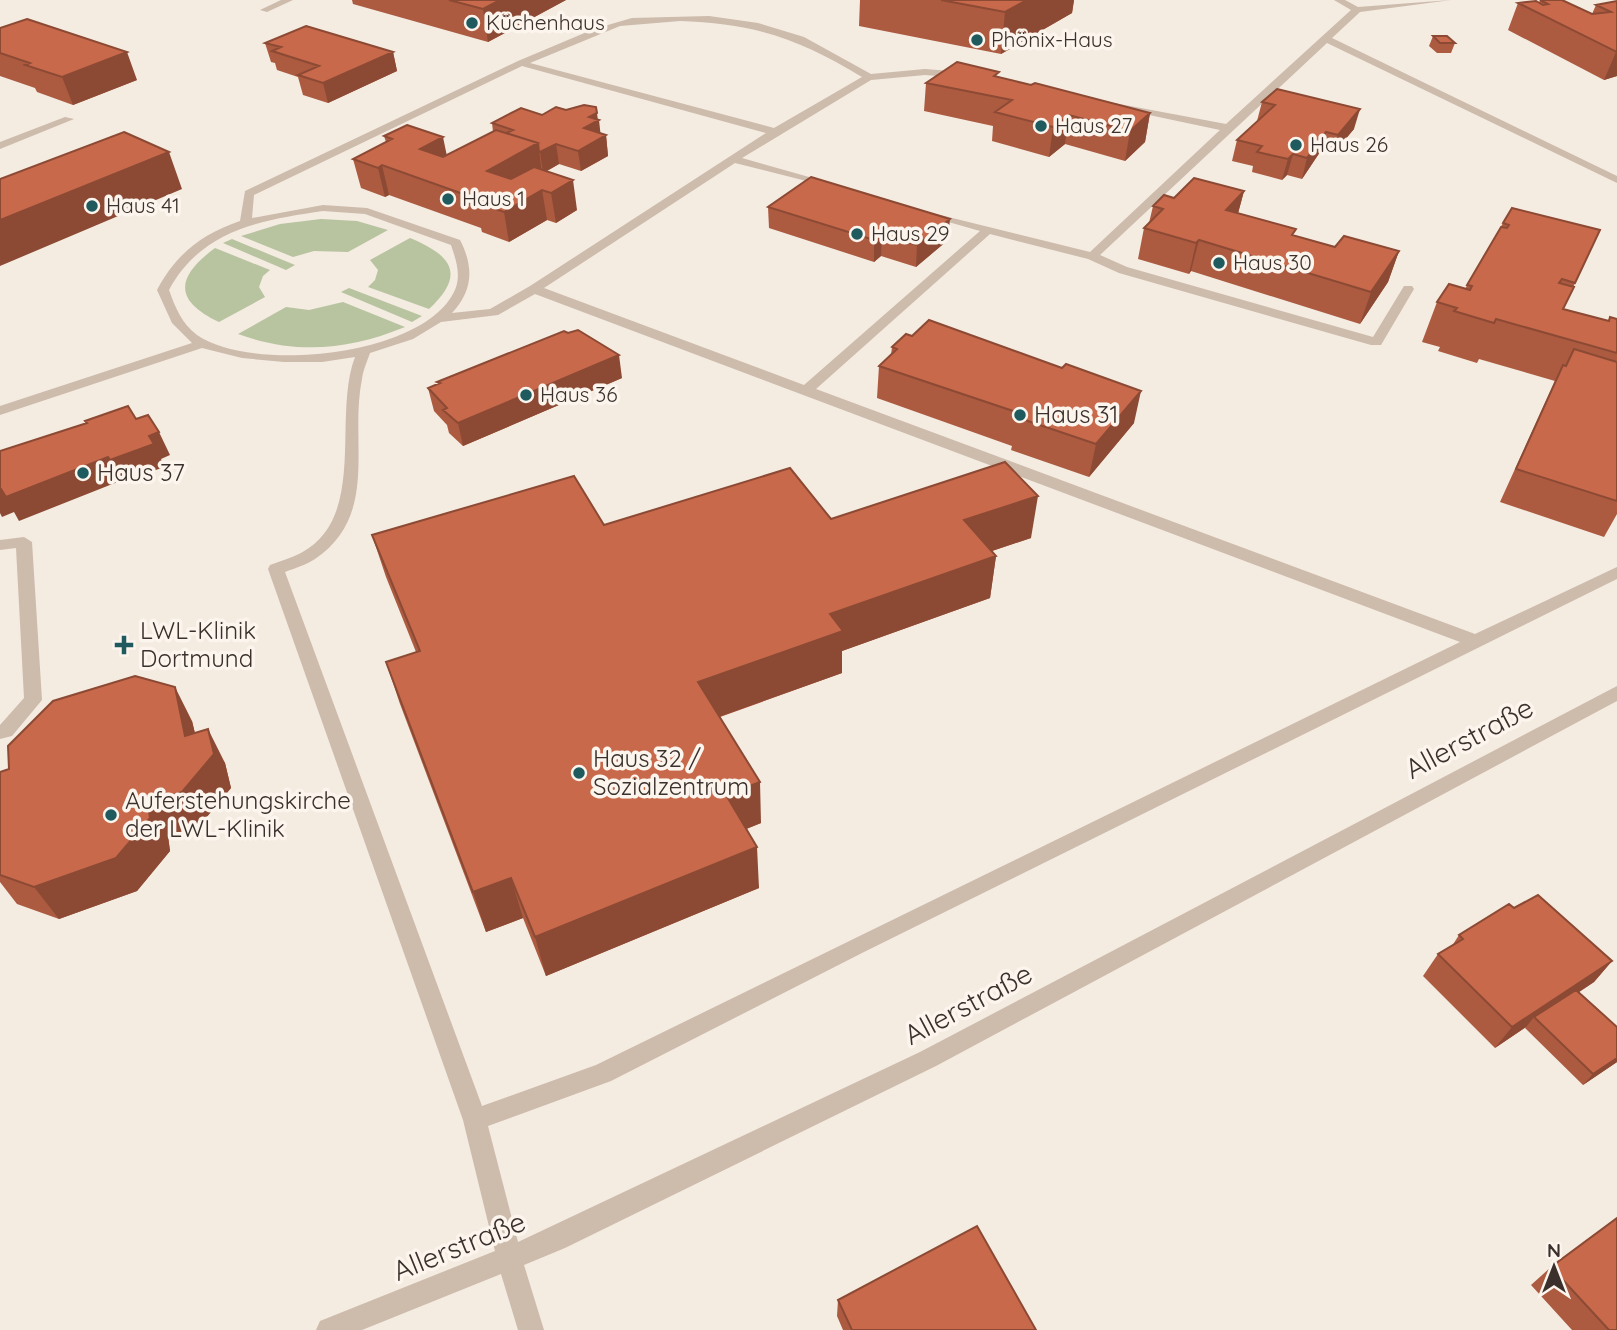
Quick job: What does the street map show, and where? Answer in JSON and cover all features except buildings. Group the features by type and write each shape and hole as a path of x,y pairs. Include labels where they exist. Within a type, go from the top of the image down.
{"street":[{"path":"264,10 289,0"},
{"path":"1338,0 1357,10 1447,0"},
{"path":"1092,256 1357,10"},
{"path":"246,223 249,193 521,63 619,23 652,18 715,18 788,32 821,46 869,77"},
{"path":"1325,38 1617,180"},
{"path":"521,63 775,132"},
{"path":"441,318 493,312 534,289 775,132 869,77 925,72 979,76"},
{"path":"1084,98 1228,128"},
{"path":"0,146 69,119"},
{"path":"733,159 845,190"},
{"path":"323,208 367,211 456,243 465,259 468,275 461,295 441,318 422,329 364,352 333,358 281,358 202,344 179,326 163,290 182,259 207,241 246,223 282,213 323,208"},
{"path":"910,208 1092,256 1124,270 1376,342 1408,289"},
{"path":"806,390 988,230"},
{"path":"534,289 1473,640"},
{"path":"0,411 202,344"},
{"path":"364,352 354,382 355,467 352,491 344,515 327,538 299,563 276,569 475,1120 509,1258 531,1330"},
{"path":"0,545 24,542 33,700 6,731 0,732"},
{"path":"475,1120 603,1073 1473,640 1617,572"},
{"name":"Allerstraße","path":"329,1330 556,1239 929,1059 1617,693"}],"green space":[{"path":"321,219 357,221 388,230 348,252 314,251 293,257 241,236 280,224"},
{"path":"410,238 436,251 449,267 448,286 429,309 368,287 375,280 378,270 370,260"},
{"path":"232,239 295,265 286,270 223,243"},
{"path":"215,248 270,270 263,276 259,287 265,297 219,322 193,305 185,288 193,269"},
{"path":"349,288 422,316 412,322 341,292"},
{"path":"343,302 405,327 363,341 322,347 281,345 238,334 286,307 309,310"}],"place":[{"name":"Küchenhaus","path":"472,23"},
{"name":"Phönix-Haus","path":"977,40"},
{"name":"Haus 27","path":"1041,126"},
{"name":"Haus 26","path":"1296,145"},
{"name":"Haus 1","path":"448,199"},
{"name":"Haus 41","path":"92,206"},
{"name":"Haus 29","path":"857,234"},
{"name":"Haus 30","path":"1219,263"},
{"name":"Haus 36","path":"526,395"},
{"name":"Haus 31","path":"1020,415"},
{"name":"Haus 37","path":"83,473"},
{"name":"LWL-Klinik Dortmund","path":"124,645"},
{"name":"Haus 32 / Sozialzentrum","path":"579,773"},
{"name":"Auferstehungskirche der LWL-Klinik","path":"111,815"}]}
